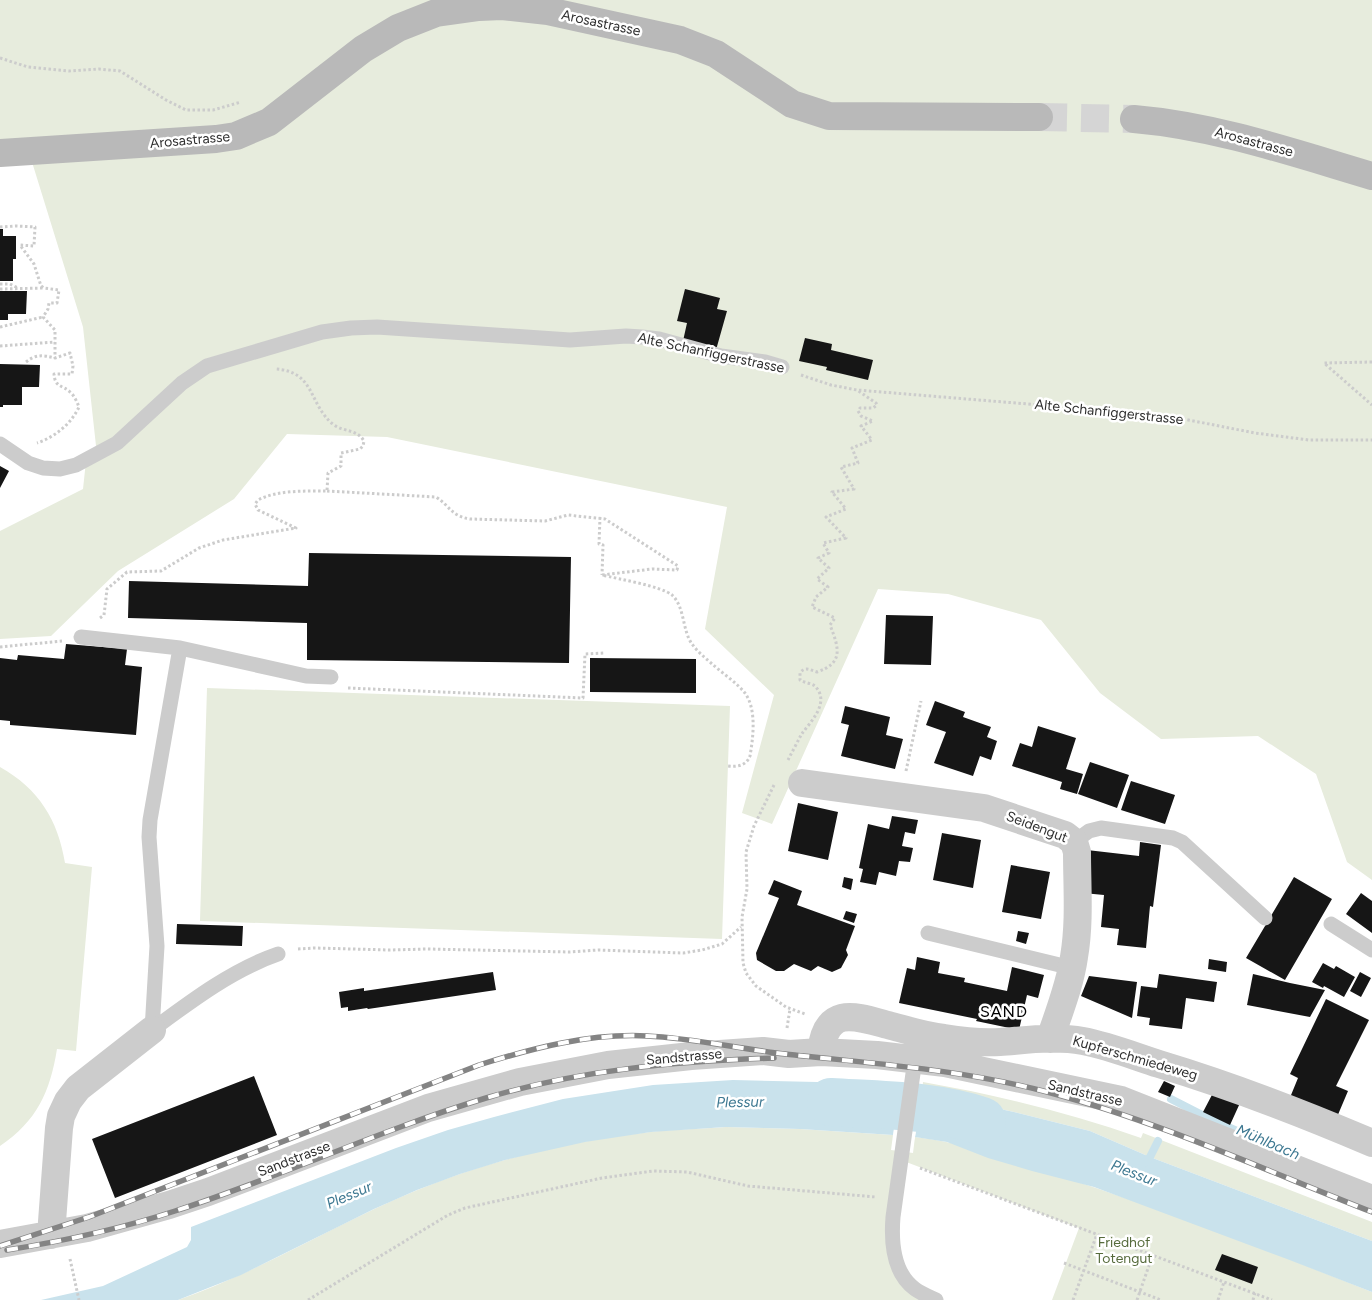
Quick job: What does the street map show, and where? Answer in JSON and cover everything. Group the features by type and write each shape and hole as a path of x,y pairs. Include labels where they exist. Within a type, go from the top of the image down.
{"main road":[{"name":"Arosastrasse","path":"0,153 216,139 236,136 269,122 363,48 398,28 436,13 502,6 548,11 680,40 716,54 792,104 829,116 1039,117"},
{"name":"Arosastrasse","path":"1134,119 1174,123 1224,134 1372,176"}],"street":[{"name":"Seidengut","path":"794,774 900,796 984,808 1064,835 1074,842 1077,852 1077,927 1072,968 1050,1038"},
{"name":"Kupferschmiedeweg","path":"832,1024 842,1018 853,1016 918,1033 957,1040 999,1042 1050,1038 1090,1043 1242,1090 1372,1143"},
{"path":"821,1052 823,1036 832,1024"},
{"path":"51,1235 59,1128 61,1116 68,1101 88,1079 152,1030"},
{"name":"Sandstrasse","path":"0,1244 105,1224 169,1205 231,1184 428,1108 520,1082 608,1065 763,1051 789,1054 821,1052 914,1070 984,1070 1135,1104 1372,1199"}],"lane":[{"name":"Alte Schanfiggerstrasse","path":"0,444 35,466 52,469 76,465 117,443 182,384 207,366 310,335 351,328 376,327 570,340 626,336 642,337 659,339 721,356 765,362 782,367"},
{"path":"81,637 180,648 306,676 331,677"},
{"path":"152,1030 157,946 149,837 150,820 180,648"},
{"path":"1074,842 1089,832 1101,828 1173,838 1182,842 1265,918"},
{"path":"1330,924 1372,950"},
{"path":"928,933 1072,968"},
{"path":"152,1030 215,986 278,954"},
{"path":"914,1070 895,1199 892,1232 894,1257 907,1280 915,1289 936,1300"}],"path":[{"path":"0,58 28,67 69,71 99,69 120,72 186,110 213,110 250,100"},
{"path":"0,228 16,226 35,227 34,246 20,245 34,264 44,288"},
{"path":"0,284 10,284 21,289"},
{"path":"0,289 44,288 59,290 57,303 49,304 48,310 43,317 0,327"},
{"path":"43,317 55,330 55,358"},
{"path":"0,346 56,342"},
{"path":"26,362 37,355 55,358 70,354 73,366 72,374 54,374 54,379 57,384 70,391 79,407 66,426 44,441 31,445"},
{"path":"1372,362 1324,363 1372,405"},
{"name":"Alte Schanfiggerstrasse","path":"782,367 823,383 857,390 1103,412 1163,415 1254,433 1310,440 1372,440"},
{"path":"272,369 286,371 301,378 311,389 317,406 331,422 341,429 357,433 364,441 363,446 360,448 341,452 341,466 328,473 327,491"},
{"path":"794,774 802,734 817,715 820,706 816,689 812,684 800,680 800,673 807,669 816,672 831,666 838,653 838,645 830,625 835,618 812,607 816,598 828,587 817,579 829,568 818,558 829,554 823,542 846,538 826,517 846,510 832,492 854,489 840,467 858,462 852,448 872,440 861,426 873,421 861,416 858,410 860,408 873,408 877,405 857,390"},
{"path":"0,647 47,643 81,637 104,615 107,589 127,572 161,570 199,548 223,540 296,528 258,510 255,504 260,498 284,493 327,491 436,497 452,513 460,518 470,519 545,521 568,515 606,519 678,566 677,570 652,569 602,575"},
{"path":"600,518 598,544 604,545 602,575"},
{"path":"602,575 656,588 672,596 677,603 686,632 692,644 739,687 747,697 752,713 750,756 740,766 728,766"},
{"path":"331,677 330,687 583,698 585,654 605,653"},
{"path":"900,796 921,701"},
{"path":"775,783 754,826 745,860 747,889 742,926 742,962 746,972 756,986 790,1008 804,1014 818,1015 832,1024"},
{"path":"278,954 315,948 570,952 598,950 683,953 722,944 742,926"},
{"path":"789,1036 787,1028 790,1008"},
{"path":"901,1156 1097,1234 1272,1300"},
{"path":"308,1300 448,1215 465,1208 602,1178 654,1171 687,1172 748,1186 895,1199"},
{"path":"1073,1300 1097,1234"},
{"path":"1137,1300 1153,1254"},
{"path":"71,1262 80,1300"},
{"path":"1064,1263 1161,1300"},
{"path":"1218,1300 1224,1282"},
{"path":"1253,1300 1255,1293"}],"green space":[{"path":"0,0 1372,0 1372,880 1347,862 1316,774 1258,736 1161,739 1100,693 1041,620 948,594 878,589 772,824 742,813 774,695 705,629 727,507 387,437 287,434 234,499 118,571 51,636 0,639 0,531 83,489 86,461 97,455 83,327 32,162 0,162"},
{"path":"207,688 730,706 722,939 200,921"},
{"path":"0,767 26,785 44,807 57,833 65,863 92,867 76,1051 57,1049 46,1092 40,1104 24,1126 0,1146"},
{"path":"923,1082 1033,1105 1141,1138 1143,1133 1372,1222 1372,1241 1150,1157 1090,1131 922,1092"},
{"name":"Friedhof Totengut","path":"726,1127 800,1129 893,1135 891,1150 913,1153 915,1137 962,1146 1122,1197 1206,1227 1372,1292 1372,1300 1052,1300 1079,1228 901,1160 893,1217 900,1269 936,1300 178,1300 239,1275 385,1204 472,1170 560,1146 659,1131"}],"water":[{"path":"733,1080 817,1082 899,1090 893,1135 800,1129 726,1127 651,1132 585,1142 505,1160 417,1190 374,1209 241,1275 178,1300 41,1300 103,1286 187,1247 191,1240 191,1227 396,1148 448,1130 563,1099 653,1085"},
{"path":"922,1092 1090,1131 1150,1157 1372,1241 1372,1292 1094,1187 988,1158 947,1142 915,1137"}],"pier":[{"path":"900,1087 902,1090 895,1136 893,1138"},
{"path":"922,1089 915,1140 913,1137 919,1091"}],"building":[{"path":"0,229 3,229 3,236 16,236 16,259 13,259 13,281 0,281"},
{"path":"685,289 720,298 717,309 727,311 716,350 683,341 687,323 677,321"},
{"path":"0,291 27,291 26,314 8,314 8,320 0,320"},
{"path":"805,338 832,344 831,350 873,360 868,380 826,370 827,367 799,361"},
{"path":"0,364 40,365 39,387 22,387 22,405 3,405 3,407 0,407"},
{"path":"0,466 9,471 0,488"},
{"path":"309,553 571,557 569,663 307,660 307,623 128,618 129,581 308,586"},
{"path":"886,615 933,616 931,665 884,664"},
{"path":"66,644 127,649 125,665 142,667 136,735 10,725 10,721 0,720 0,658 17,660 18,655 64,659"},
{"path":"590,658 696,659 696,693 590,692"},
{"path":"935,701 965,712 963,717 991,727 987,737 997,741 991,760 980,756 973,776 934,763 946,732 926,725"},
{"path":"845,706 890,717 886,735 903,739 895,769 841,756 849,725 841,723"},
{"path":"1038,726 1076,738 1066,769 1083,774 1077,794 1060,789 1062,782 1012,766 1020,743 1032,747"},
{"path":"1090,762 1129,775 1117,808 1078,794"},
{"path":"1131,781 1175,795 1165,824 1121,810"},
{"path":"798,803 838,812 828,860 788,851"},
{"path":"892,816 918,820 915,834 905,832 902,846 913,848 910,862 899,861 896,876 879,872 876,885 860,882 863,869 859,868 868,824 889,829"},
{"path":"942,833 981,840 973,888 933,880"},
{"path":"1140,842 1161,845 1153,907 1150,906 1146,948 1117,945 1119,929 1101,927 1104,895 1083,893 1087,850 1139,856"},
{"path":"1011,865 1050,872 1041,919 1002,912"},
{"path":"844,877 853,879 851,890 842,887"},
{"path":"1294,877 1332,899 1285,980 1246,958"},
{"path":"774,880 802,891 797,905 855,926 846,950 848,955 841,968 832,972 818,966 811,971 794,964 784,971 776,971 757,960 756,953 779,898 768,894"},
{"path":"1361,893 1372,901 1372,933 1346,914"},
{"path":"846,911 857,914 854,923 843,919"},
{"path":"177,924 243,926 242,946 176,944"},
{"path":"1018,931 1029,933 1026,944 1016,941"},
{"path":"917,957 940,962 938,973 965,978 964,982 1007,991 1012,967 1044,975 1038,998 1027,995 1019,1030 976,1021 977,1019 899,1003 907,968 915,970"},
{"path":"1209,959 1227,962 1226,972 1208,969"},
{"path":"1323,963 1334,969 1336,966 1355,977 1344,997 1312,982"},
{"path":"493,972 496,990 368,1009 348,1011 348,1007 341,1008 339,992 364,988 364,991"},
{"path":"1360,972 1371,978 1361,997 1350,991"},
{"path":"1159,974 1217,982 1214,1002 1186,998 1182,1029 1149,1025 1150,1018 1137,1016 1141,986 1157,988"},
{"path":"1253,974 1325,990 1310,1017 1247,1005"},
{"path":"1089,976 1137,982 1132,1018 1081,996"},
{"path":"1326,999 1369,1020 1336,1086 1348,1091 1337,1117 1289,1100 1298,1078 1290,1074"},
{"path":"254,1076 277,1135 115,1198 92,1139"},
{"path":"1164,1081 1175,1086 1170,1097 1158,1092"},
{"path":"1214,1091 1240,1103 1230,1125 1203,1112"},
{"path":"1222,1254 1258,1267 1252,1284 1215,1270"}],"waterway":[{"name":"Mühlbach","path":"1171,1099 1253,1138"},
{"name":"Plessur","path":"831,1102 926,1109 982,1121"},
{"name":"Mühlbach","path":"1143,1164 1150,1157 1158,1141"}],"tunnel":[{"path":"1039,117 1134,119"}],"railway":[{"path":"0,1246 89,1217 479,1065 562,1043 583,1039 626,1036 682,1039 768,1052 918,1068 984,1078 1051,1093 1173,1133 1372,1212"},
{"path":"7,1250 92,1234 175,1211 253,1184 407,1124 521,1088 557,1080 628,1069 774,1058"}],"district":[{"name":"SAND","path":"1004,1011"}]}
